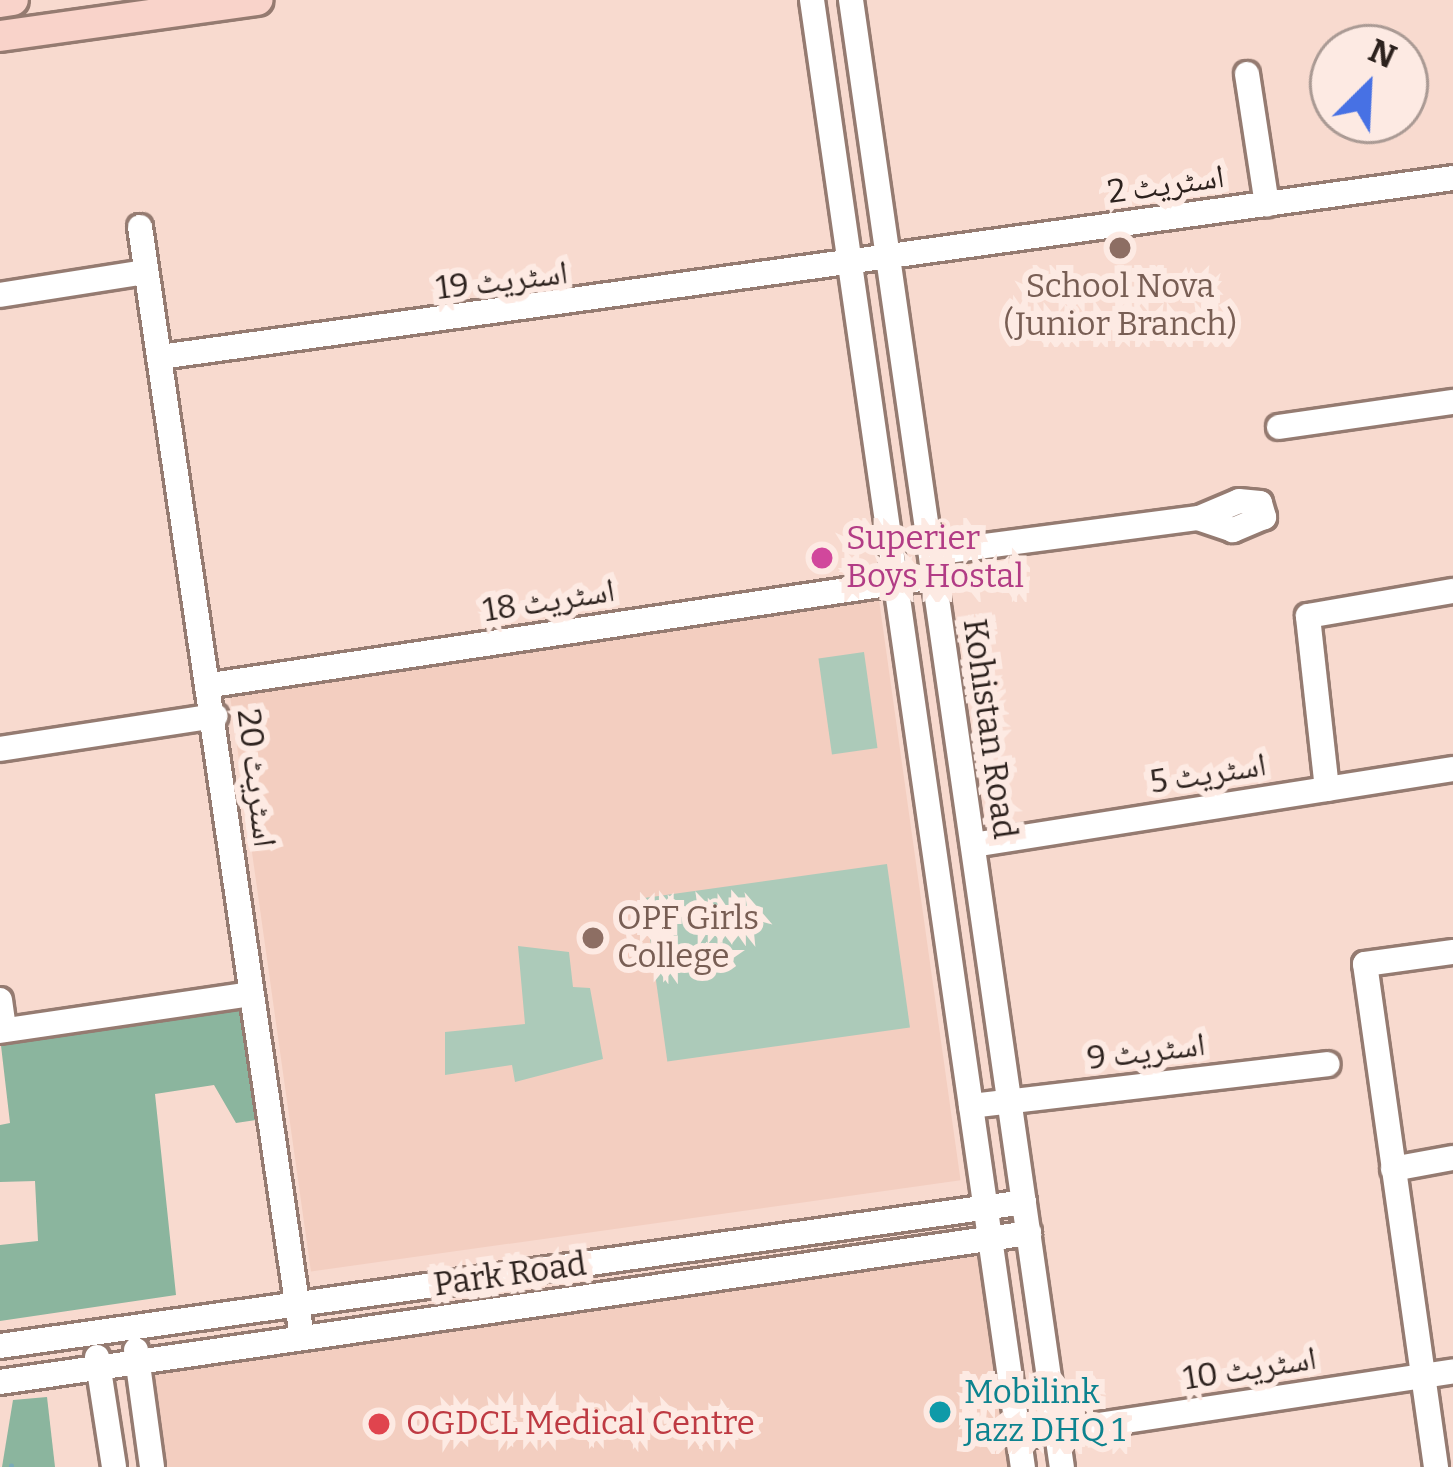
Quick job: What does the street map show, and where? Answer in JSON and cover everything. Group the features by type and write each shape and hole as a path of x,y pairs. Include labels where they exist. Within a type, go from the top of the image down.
{"main road":[{"path":"0,2 13,0"},
{"path":"0,36 257,0"}],"street":[{"path":"812,0 1023,1467"},
{"name":"Kohistan Road","path":"851,0 1062,1467"},
{"path":"1247,74 1267,204"},
{"name":"اسٹریٹ 2","path":"849,260 1453,178"},
{"name":"اسٹریٹ 20","path":"140,227 211,686 250,994 302,1338"},
{"name":"اسٹریٹ 19","path":"160,357 849,260"},
{"path":"0,295 146,272"},
{"path":"1279,427 1453,402"},
{"name":"اسٹریٹ 18","path":"211,686 896,582 933,565 1199,518"},
{"path":"1327,789 1308,616 1453,591"},
{"path":"0,749 214,716"},
{"name":"اسٹریٹ 5","path":"973,844 1453,770"},
{"path":"1436,1467 1365,964 1453,952"},
{"path":"0,1000 2,1030 250,994"},
{"name":"اسٹریٹ 9","path":"971,1106 1328,1064"},
{"path":"1393,1169 1453,1158"},
{"name":"Park Road","path":"0,1346 1024,1202"},
{"name":"Park Road","path":"0,1382 1029,1233"},
{"path":"134,1329 152,1467"},
{"path":"92,1335 114,1467"},
{"name":"اسٹریٹ 10","path":"1019,1437 1453,1371"}],"shaded area":[{"name":"OPF Girls College","path":"879,600 961,1180 311,1272 229,691"},
{"path":"990,1239 1023,1467 152,1467 137,1362"}],"green space":[{"path":"864,652 877,748 832,754 818,658"},
{"path":"887,864 910,1027 667,1061 644,898"},
{"path":"518,946 569,952 573,987 590,988 603,1059 515,1082 512,1065 445,1075 445,1032 525,1024"},
{"path":"244,1006 256,1120 236,1123 214,1085 155,1094 176,1295 0,1321 0,1245 38,1241 35,1181 0,1182 0,1125 10,1123 0,1037"},
{"path":"47,1397 55,1467 2,1467 13,1400"}],"place":[{"name":"School Nova (Junior Branch)","path":"1120,248"},
{"name":"Superier Boys Hostal","path":"822,558"},
{"name":"OPF Girls College","path":"593,938"},
{"name":"Mobilink Jazz DHQ 1","path":"940,1412"},
{"name":"OGDCL Medical Centre","path":"379,1424"}]}
